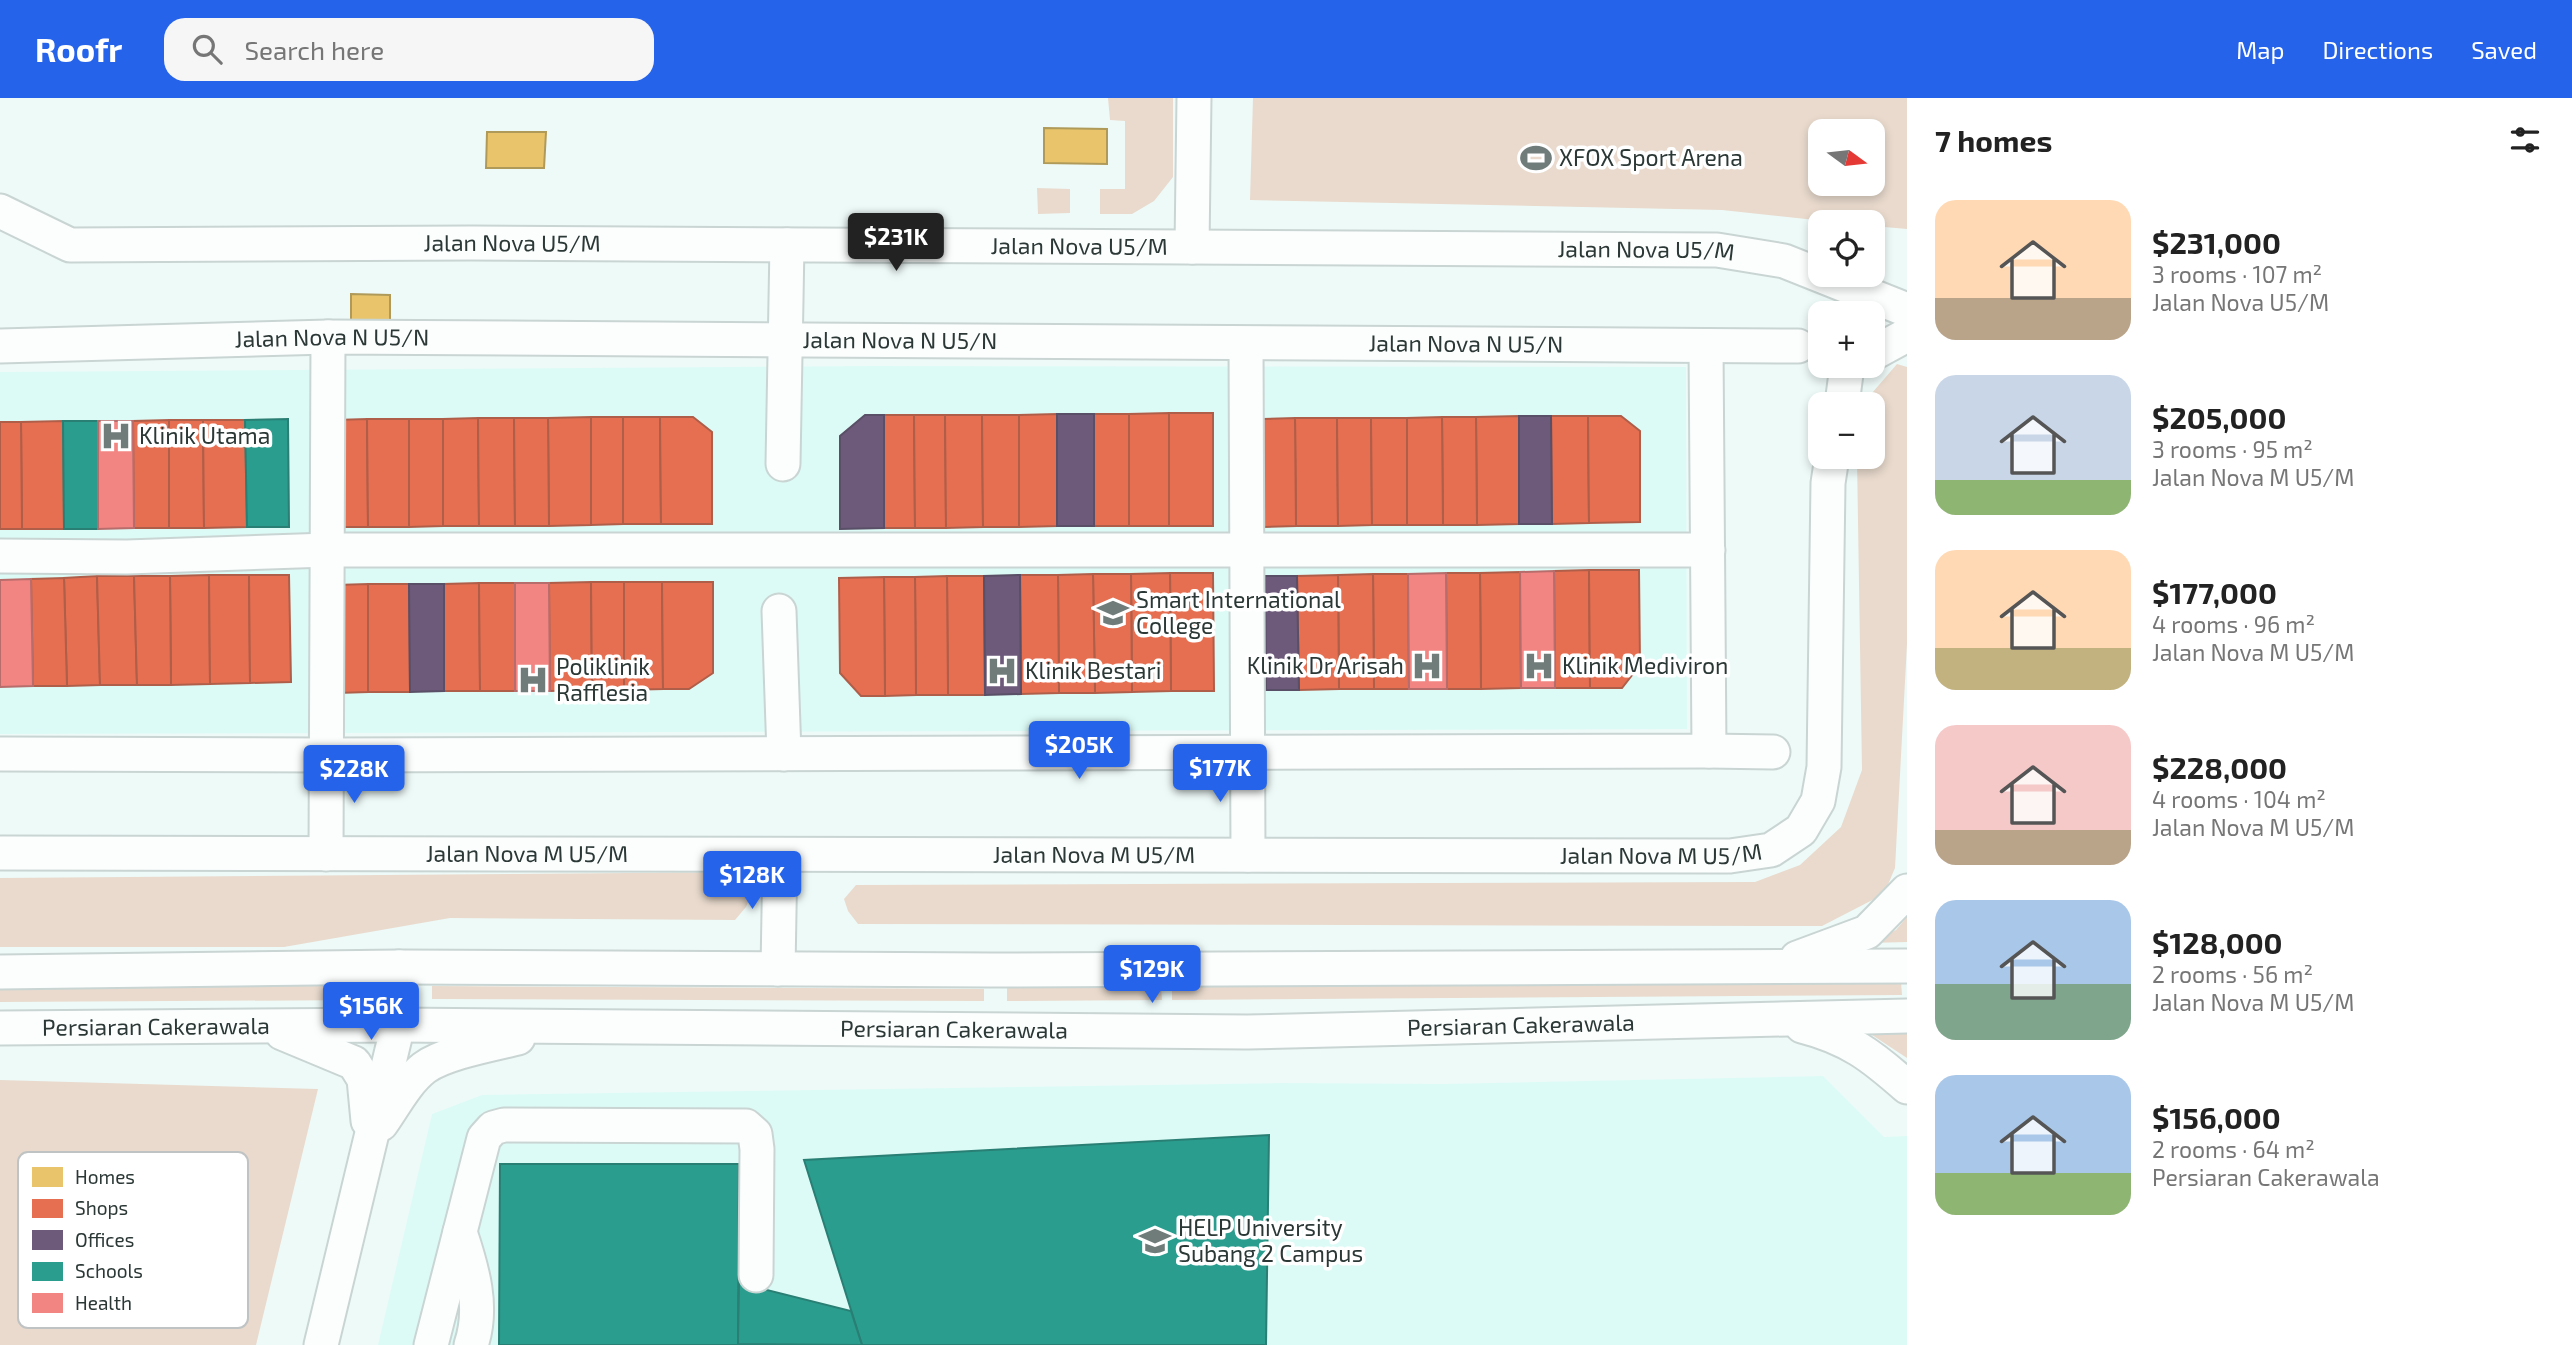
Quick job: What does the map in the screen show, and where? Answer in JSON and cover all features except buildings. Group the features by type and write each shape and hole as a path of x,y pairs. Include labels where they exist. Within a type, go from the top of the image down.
{"street":[{"path":"1192,247 1194,98"},
{"name":"Jalan Nova U5/M","path":"0,211 70,246 471,243 1717,250 1784,261 1808,271"},
{"path":"783,464 787,245"},
{"name":"Jalan Nova U5/M","path":"1849,287 1907,310"},
{"path":"1885,347 1907,335"},
{"path":"326,854 328,337"},
{"name":"Jalan Nova N U5/N","path":"0,346 328,337 1798,346"},
{"path":"1246,344 1248,855"},
{"path":"1706,346 1709,751"},
{"name":"Jalan Nova M U5/M","path":"0,853 1730,856 1771,850 1801,830 1818,801 1824,767 1830,469"},
{"path":"0,556 127,557 328,550 1708,550"},
{"path":"779,611 784,754"},
{"path":"0,754 1773,752"},
{"path":"778,969 780,855"},
{"path":"1775,967 1867,932 1907,891"},
{"path":"0,972 399,967 778,969 1907,966"},
{"path":"321,1345 398,1025 399,967"},
{"name":"Persiaran Cakerawala","path":"0,1028 398,1025 1247,1032 1907,1017"},
{"path":"1773,1019 1830,1033 1870,1055 1907,1087"},
{"path":"267,1027 354,1063 364,1079 370,1141"},
{"path":"370,1141 407,1086 425,1067 443,1058 558,1027"},
{"path":"431,1345 484,1138 493,1129 504,1125 746,1126 755,1135 757,1149 756,1275"},
{"path":"460,1232 474,1278 477,1313 471,1345"}],"shaded area":[{"path":"1108,98 1173,98 1173,177 1154,201 1132,214 1100,214 1100,189 1125,189 1125,121 1110,120"},
{"name":"XFOX Sport Arena","path":"1253,98 1907,98 1907,229 1885,227 1885,210 1808,210 1808,219 1722,210 1250,200"},
{"path":"1037,188 1070,189 1070,213 1038,214"},
{"path":"1897,364 1907,367 1907,644 1895,868 1884,894 1822,926 858,924 848,911 844,899 856,885 1755,882 1800,865 1841,827 1862,770 1857,469 1885,469 1885,392 1873,392"},
{"path":"872,366 1686,367 1687,729 0,734 0,372"},
{"path":"748,872 754,889 746,907 735,920 450,918 284,947 0,947 0,878"},
{"path":"1907,917 1907,942 1869,943 1896,930"},
{"path":"1901,982 1902,995 1172,1000 1172,987"},
{"path":"372,985 372,1000 0,1002 0,987"},
{"path":"432,986 984,989 984,1001 432,999"},
{"path":"1161,987 1162,1000 1007,1001 1007,988"},
{"path":"1907,1032 1907,1058 1869,1033"},
{"name":"HELP University Subang 2 Campus","path":"1823,1076 1884,1137 1907,1136 1907,1345 378,1345 432,1114 482,1095 1284,1083 1444,1084"},
{"path":"0,1080 318,1089 256,1345 0,1345"}],"place":[{"name":"XFOX Sport Arena","path":"1536,158"},
{"name":"Klinik Utama","path":"116,436"},
{"name":"Smart International College","path":"1113,613"},
{"name":"Klinik Dr Arisah","path":"1427,666"},
{"name":"Klinik Mediviron","path":"1539,666"},
{"name":"Klinik Bestari","path":"1002,671"},
{"name":"Poliklinik Rafflesia","path":"533,680"},
{"name":"HELP University Subang 2 Campus","path":"1155,1241"}]}
